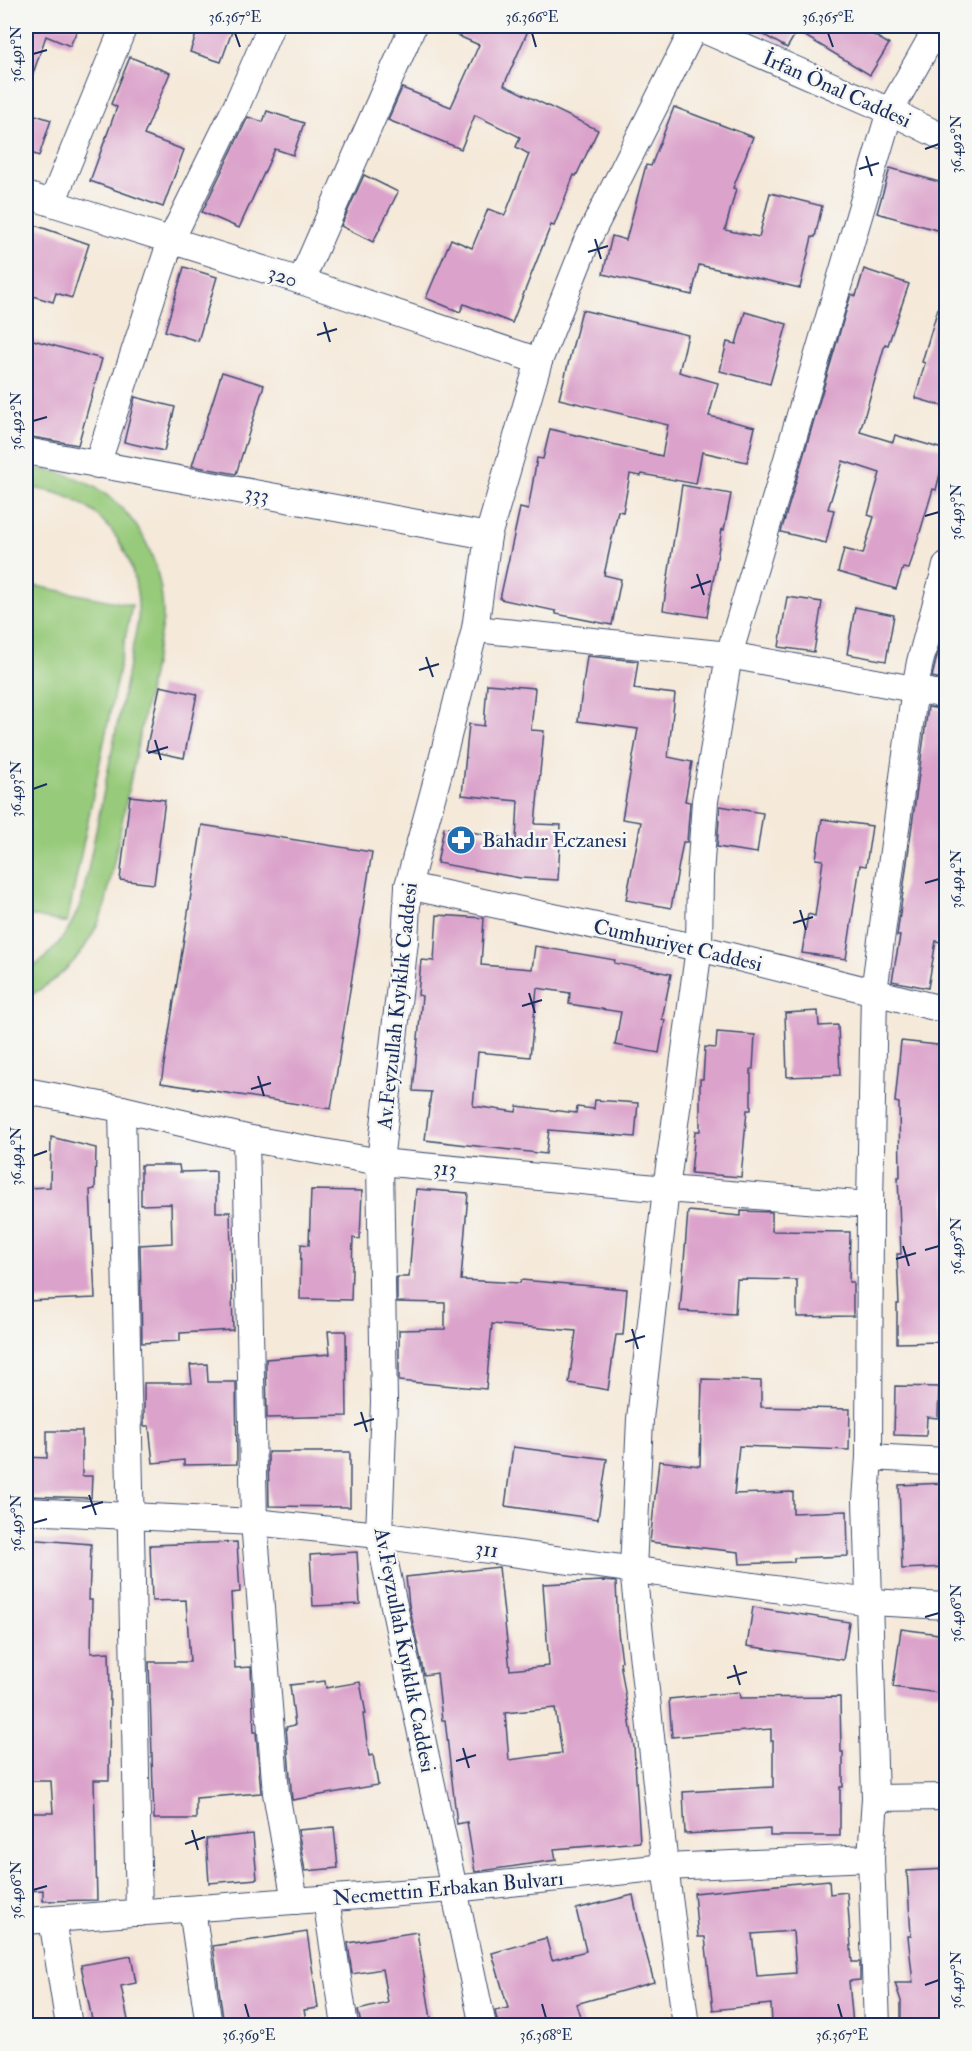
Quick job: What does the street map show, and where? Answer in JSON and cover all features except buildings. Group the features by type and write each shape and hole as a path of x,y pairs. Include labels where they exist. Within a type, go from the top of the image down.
{"street":[{"path":"52,203 124,26"},
{"path":"98,465 171,240 236,108 271,26"},
{"path":"301,281 413,26"},
{"name":"İrfan Önal Caddesi","path":"695,26 890,111 946,138"},
{"name":"Av.Feyzullah Kıyıklık Caddesi","path":"483,2025 379,1534 384,1402 380,1162 405,942 408,886 440,772 475,629 488,536 538,361 586,243 695,26"},
{"path":"686,2025 665,1867 633,1569 640,1419 666,1190 699,948 700,876 705,801 729,655 890,111 938,26"},
{"name":"320","path":"26,195 301,281 538,361"},
{"name":"333","path":"26,451 488,536"},
{"path":"877,2025 871,1858 875,1797 866,1501 869,1457 874,992 915,688 946,566"},
{"path":"475,629 729,655 946,695"},
{"name":"Cumhuriyet Caddesi","path":"408,886 699,948 946,1010"},
{"name":"313","path":"26,1091 122,1109 246,1138 380,1162 666,1190 870,1205"},
{"path":"122,1109 139,1913"},
{"path":"246,1138 254,1522 276,1793 295,1901"},
{"path":"869,1457 946,1461"},
{"name":"311","path":"26,1511 254,1522 379,1534 870,1602 946,1606"},
{"path":"875,1797 946,1797"},
{"name":"Necmettin Erbakan Bulvarı","path":"26,1922 453,1889 665,1867 871,1858"},
{"path":"326,1899 345,2025"},
{"path":"192,1909 209,2025"},
{"path":"52,1919 69,2025"}],"green space":[{"path":"26,468 57,472 84,481 107,496 127,514 143,536 154,562 161,590 163,620 105,906 92,936 74,960 53,981 26,998 26,972 45,958 60,941 82,900 138,621 137,596 132,572 124,549 111,530 95,513 75,500 52,492 26,488"},
{"path":"26,584 132,605 67,923 26,915"}],"place":[{"name":"Bahadır Eczanesi","path":"461,840"}]}
